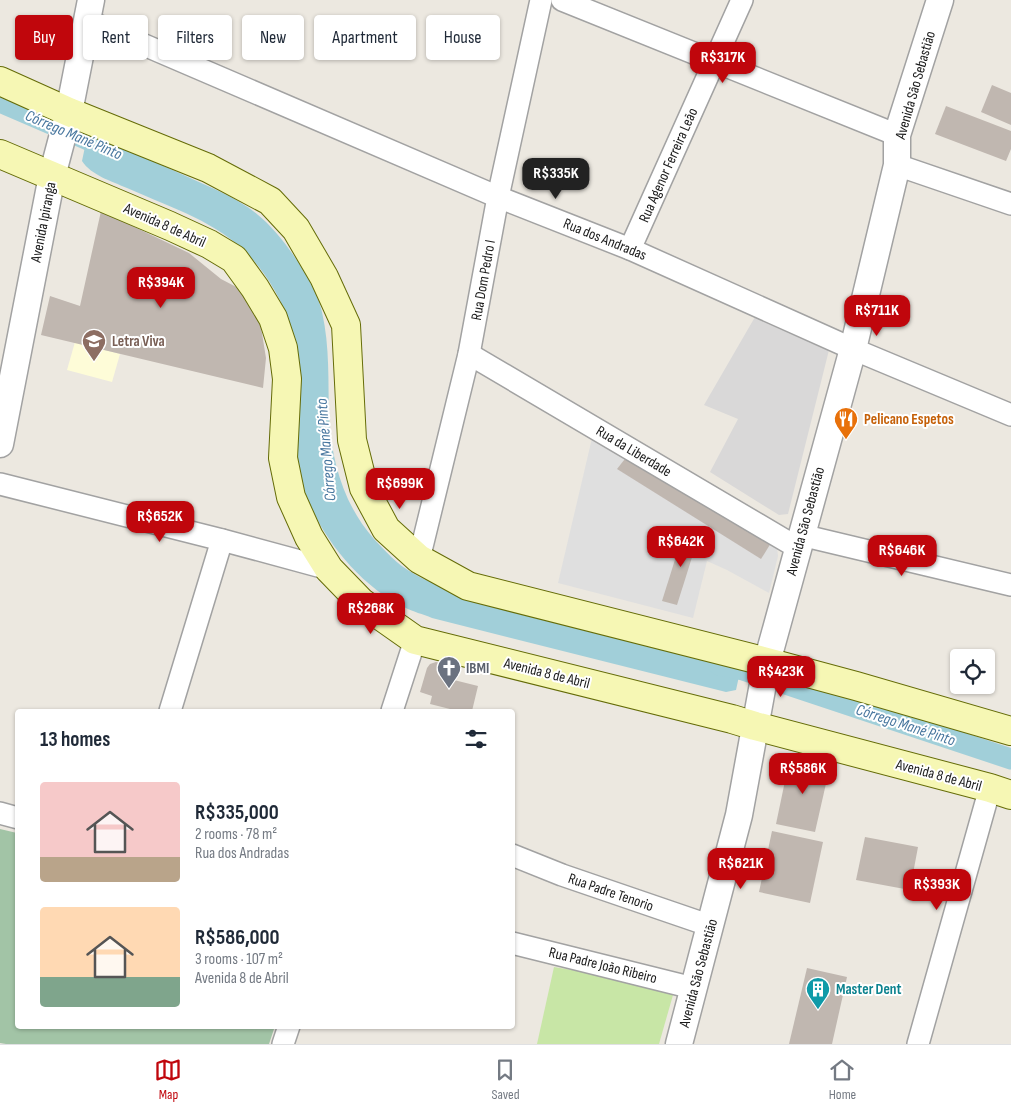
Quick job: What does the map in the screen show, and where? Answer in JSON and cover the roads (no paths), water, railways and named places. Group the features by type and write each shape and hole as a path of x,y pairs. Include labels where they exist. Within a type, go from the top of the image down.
{"main road":[{"path":"0,81 68,114 208,168 270,201 296,229 324,277 346,325 352,440 364,488 386,530 419,560 468,586 766,666 856,686 1011,731"},
{"name":"Avenida 8 de Abril","path":"0,154 53,172 209,244 234,259 273,318 283,348 287,379 283,458 291,497 309,537 329,569 362,602 415,640 732,719 756,722 1000,792"}],"street":[{"name":"Rua Dom Pedro I","path":"419,560 469,354 498,197 541,0"},
{"path":"562,0 897,136"},
{"name":"Rua Agenor Ferreira Leão","path":"630,249 742,0"},
{"name":"Avenida São Sebastião","path":"679,1044 739,815 766,666 853,349 897,165 897,136 940,0"},
{"name":"Rua dos Andradas","path":"89,10 498,197 630,249 853,349 1011,415"},
{"name":"Avenida Ipiranga","path":"0,444 53,172 68,114 89,10"},
{"path":"897,165 1011,204"},
{"name":"Rua da Liberdade","path":"469,354 800,541 1011,585"},
{"path":"0,484 329,569"},
{"path":"171,709 222,540"},
{"path":"393,709 415,640"},
{"path":"918,1044 1000,792"},
{"path":"0,813 15,817"},
{"name":"Rua Padre Tenorio","path":"515,856 562,875 711,926"},
{"name":"Rua Padre João Ribeiro","path":"515,944 693,988"},
{"path":"283,1044 288,1029"}],"water":[{"path":"99,136 242,203 267,223 287,246 313,287 325,325 329,418 333,451 341,483 347,498 364,526 396,561 415,575 449,590 741,667 736,690 726,692 432,618 404,607 386,597 369,584 353,569 325,533 306,494 300,474 295,440 286,315 275,291 246,252 211,226 108,180 86,166 82,161 86,142 91,137"}],"waterway":[{"name":"Córrego Mané Pinto","path":"0,102 114,151"},
{"name":"Córrego Mané Pinto","path":"719,665 743,670 1011,759"}],"place":[{"name":"Letra Viva","path":"94,362"},
{"name":"Pelicano Espetos","path":"846,440"},
{"name":"IBMI","path":"449,689"},
{"name":"Master Dent","path":"818,1010"}]}
